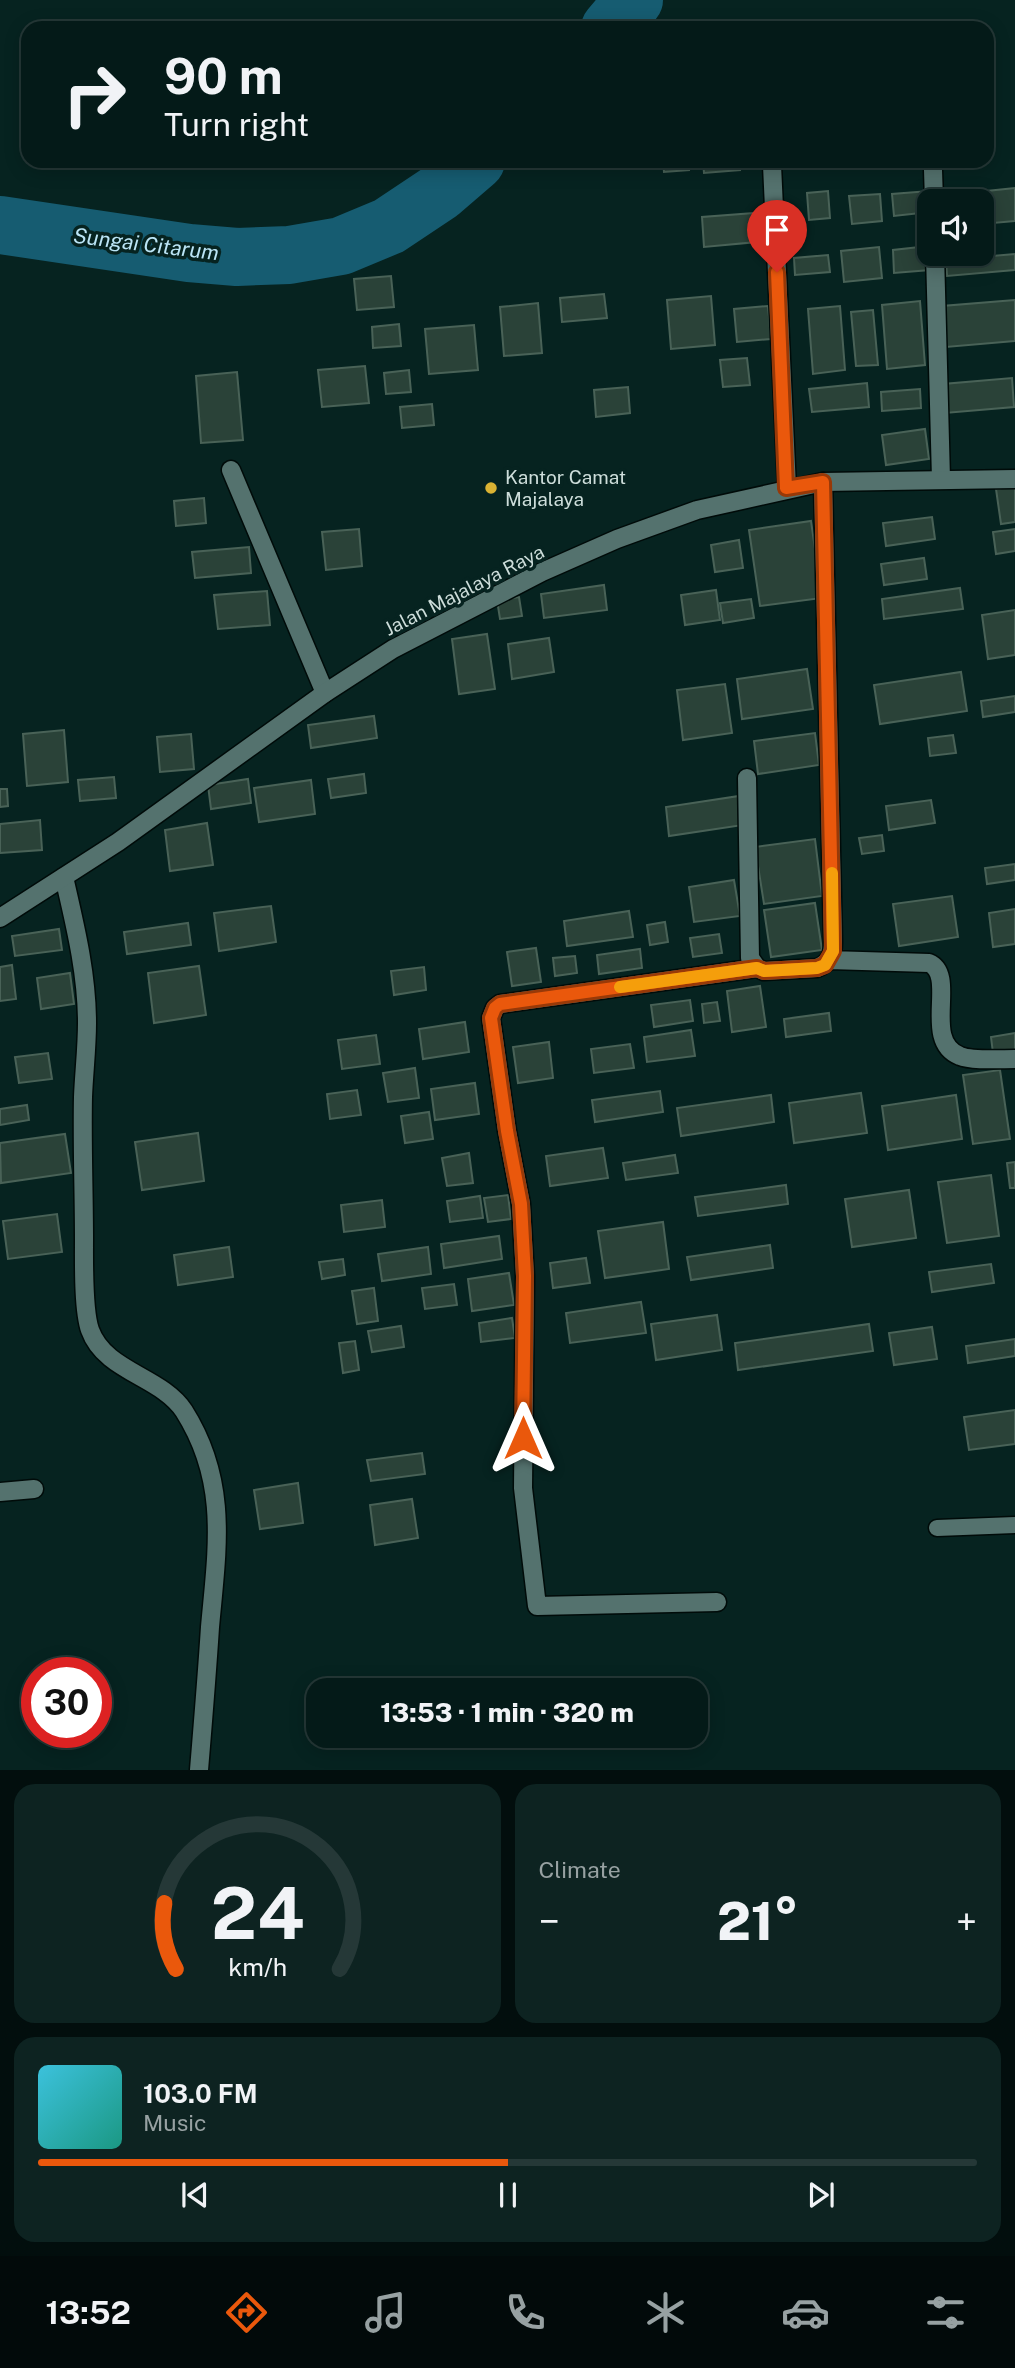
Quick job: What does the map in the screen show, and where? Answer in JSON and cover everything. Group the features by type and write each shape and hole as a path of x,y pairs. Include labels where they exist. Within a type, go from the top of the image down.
{"street":[{"path":"772,168 786,488"},
{"path":"933,170 934,189"},
{"path":"935,266 941,479"},
{"path":"231,470 325,693"},
{"name":"Jalan Majalaya Raya","path":"0,918 118,842 325,693 393,649 542,572 617,539 696,510 786,488 823,482 1015,479"},
{"path":"717,1602 537,1606 523,1488 525,1276 521,1204 507,1131 491,1018 500,1004 757,968 764,971 817,968 829,960 833,942 823,482"},
{"path":"747,778 749,952 757,968"},
{"path":"64,877 82,959 87,1022 83,1097 84,1267 89,1329 102,1350 178,1402 202,1446 214,1483 218,1527 199,1769"},
{"path":"829,960 934,965 940,975 942,1031 952,1051 961,1057 1015,1059"},
{"path":"0,1492 34,1489"}],"lane":[{"path":"937,1528 1015,1525"}],"building":[{"path":"664,168 689,168 689,170 664,172"},
{"path":"704,168 740,168 740,170 704,173"},
{"path":"1015,188 1015,221 994,223 994,190"},
{"path":"828,191 830,218 809,220 807,193"},
{"path":"917,192 917,213 894,216 892,194"},
{"path":"880,194 882,221 852,224 849,196"},
{"path":"766,212 768,241 704,247 702,217"},
{"path":"879,247 882,278 844,282 841,251"},
{"path":"917,247 917,266 930,266 930,270 894,273 893,250"},
{"path":"1015,254 1015,270 947,276 946,266 994,266 994,256"},
{"path":"828,255 830,272 795,275 794,258"},
{"path":"391,276 394,307 357,310 354,279"},
{"path":"604,294 607,318 562,322 560,298"},
{"path":"711,296 715,345 671,349 667,300"},
{"path":"1015,300 1015,341 946,347 942,306"},
{"path":"920,301 925,365 887,369 882,305"},
{"path":"538,303 542,353 504,356 500,307"},
{"path":"768,306 771,339 737,342 734,309"},
{"path":"840,306 845,370 813,374 808,309"},
{"path":"873,310 878,365 856,366 851,312"},
{"path":"399,324 401,346 373,348 372,327"},
{"path":"474,325 478,370 429,374 425,329"},
{"path":"747,358 750,385 723,387 720,360"},
{"path":"365,366 369,403 322,407 318,370"},
{"path":"409,370 411,392 386,394 384,373"},
{"path":"237,372 243,440 201,443 196,376"},
{"path":"1012,378 1014,407 945,413 943,384"},
{"path":"867,383 869,407 812,412 809,389"},
{"path":"628,387 630,413 596,417 594,390"},
{"path":"920,389 921,408 882,411 881,392"},
{"path":"432,404 434,425 402,428 400,407"},
{"path":"925,429 929,459 886,465 882,435"},
{"path":"1015,486 1015,522 1001,524 996,489"},
{"path":"204,498 206,523 176,526 174,501"},
{"path":"932,517 935,539 886,546 883,523"},
{"path":"811,521 822,598 760,606 749,530"},
{"path":"359,529 362,566 326,570 322,532"},
{"path":"1015,529 1015,551 996,554 993,532"},
{"path":"739,540 743,568 715,572 711,545"},
{"path":"249,547 251,573 195,578 192,552"},
{"path":"924,558 927,579 884,585 881,564"},
{"path":"604,585 607,610 544,618 541,594"},
{"path":"960,588 963,609 884,619 882,599"},
{"path":"716,590 720,620 685,625 681,595"},
{"path":"267,591 270,625 218,629 214,595"},
{"path":"519,597 522,616 500,619 497,600"},
{"path":"751,599 754,618 723,623 720,603"},
{"path":"1015,610 1015,655 988,659 982,615"},
{"path":"487,634 495,689 459,694 452,639"},
{"path":"549,638 554,672 512,679 508,644"},
{"path":"807,669 813,709 742,719 737,679"},
{"path":"961,672 967,711 880,724 874,685"},
{"path":"725,684 732,733 683,740 677,690"},
{"path":"1015,696 1015,712 983,717 981,701"},
{"path":"374,716 377,738 311,748 308,725"},
{"path":"64,730 68,782 27,786 23,734"},
{"path":"815,733 819,765 758,774 754,741"},
{"path":"191,734 194,769 160,772 157,737"},
{"path":"953,735 956,753 930,756 928,738"},
{"path":"364,774 366,793 331,798 328,779"},
{"path":"114,777 116,798 80,801 78,780"},
{"path":"248,779 251,803 211,809 208,785"},
{"path":"311,780 315,814 259,822 254,788"},
{"path":"0,789 7,789 8,806 0,807"},
{"path":"739,796 743,825 669,836 666,807"},
{"path":"931,800 935,823 889,830 886,806"},
{"path":"40,820 42,850 0,853 0,824"},
{"path":"207,823 213,865 170,871 165,830"},
{"path":"882,835 884,851 862,854 859,838"},
{"path":"815,839 822,896 764,904 755,847"},
{"path":"1015,864 1015,880 987,884 985,868"},
{"path":"734,880 740,916 694,922 689,887"},
{"path":"952,896 958,937 899,946 893,904"},
{"path":"815,903 822,950 771,957 764,910"},
{"path":"271,906 276,942 219,951 214,913"},
{"path":"1015,909 1015,944 993,947 989,913"},
{"path":"629,911 633,937 567,946 564,921"},
{"path":"665,922 668,942 650,945 647,925"},
{"path":"188,923 191,945 127,954 124,932"},
{"path":"59,929 62,950 15,956 12,936"},
{"path":"719,934 722,953 693,957 690,938"},
{"path":"536,948 541,982 512,986 507,952"},
{"path":"640,949 642,968 599,974 597,955"},
{"path":"575,956 577,973 555,976 553,958"},
{"path":"12,965 16,999 0,1001 0,967"},
{"path":"199,966 206,1015 154,1023 148,973"},
{"path":"424,967 426,990 394,995 391,971"},
{"path":"70,973 74,1004 41,1009 37,978"},
{"path":"760,986 766,1027 732,1032 727,991"},
{"path":"690,1000 693,1021 654,1027 651,1005"},
{"path":"717,1002 720,1021 704,1023 702,1004"},
{"path":"829,1013 831,1031 786,1037 784,1019"},
{"path":"465,1022 469,1052 423,1059 419,1029"},
{"path":"691,1030 695,1056 647,1062 644,1037"},
{"path":"1015,1033 1015,1050 993,1053 991,1037"},
{"path":"376,1035 380,1064 342,1069 338,1040"},
{"path":"549,1042 553,1078 518,1083 513,1047"},
{"path":"630,1044 634,1068 594,1073 591,1049"},
{"path":"48,1053 52,1079 19,1083 15,1057"},
{"path":"415,1068 419,1098 388,1102 383,1073"},
{"path":"1000,1070 1010,1139 973,1144 963,1075"},
{"path":"475,1083 479,1114 435,1120 431,1089"},
{"path":"357,1090 361,1115 330,1119 327,1094"},
{"path":"660,1091 663,1112 595,1122 592,1100"},
{"path":"861,1093 867,1133 794,1143 789,1103"},
{"path":"771,1095 774,1122 681,1136 677,1108"},
{"path":"956,1095 962,1139 888,1150 882,1106"},
{"path":"27,1105 29,1120 0,1125 0,1109"},
{"path":"429,1112 433,1139 405,1143 401,1116"},
{"path":"198,1133 204,1181 142,1190 135,1142"},
{"path":"65,1134 71,1173 1,1183 0,1143"},
{"path":"603,1148 608,1178 550,1186 546,1156"},
{"path":"469,1153 473,1183 447,1186 442,1158"},
{"path":"675,1155 678,1173 626,1180 623,1163"},
{"path":"1015,1162 1015,1188 1010,1188 1007,1163"},
{"path":"991,1175 999,1236 947,1243 938,1182"},
{"path":"786,1185 788,1204 698,1216 695,1197"},
{"path":"909,1190 916,1238 852,1247 845,1199"},
{"path":"508,1195 511,1219 488,1222 484,1198"},
{"path":"480,1196 483,1218 450,1222 447,1201"},
{"path":"382,1200 385,1227 344,1232 341,1205"},
{"path":"57,1214 62,1252 8,1259 3,1221"},
{"path":"663,1222 669,1269 605,1278 598,1231"},
{"path":"499,1236 502,1259 444,1268 441,1244"},
{"path":"770,1245 773,1268 691,1280 687,1257"},
{"path":"229,1247 233,1277 178,1285 174,1255"},
{"path":"428,1247 431,1274 382,1281 378,1254"},
{"path":"586,1258 590,1283 553,1288 550,1263"},
{"path":"343,1259 345,1275 322,1279 319,1262"},
{"path":"991,1264 994,1283 932,1292 929,1272"},
{"path":"509,1273 514,1305 472,1311 468,1279"},
{"path":"454,1284 457,1305 425,1309 422,1288"},
{"path":"374,1288 378,1321 357,1324 352,1291"},
{"path":"641,1302 646,1333 570,1343 566,1313"},
{"path":"717,1315 722,1350 656,1360 651,1324"},
{"path":"512,1318 515,1338 481,1342 479,1323"},
{"path":"869,1324 873,1351 738,1370 735,1343"},
{"path":"401,1326 404,1347 372,1352 368,1331"},
{"path":"932,1327 937,1359 894,1365 889,1333"},
{"path":"1015,1339 1015,1356 968,1363 966,1346"},
{"path":"355,1341 359,1370 343,1373 339,1343"},
{"path":"1015,1410 1015,1444 969,1450 964,1417"},
{"path":"422,1453 425,1474 371,1481 367,1460"},
{"path":"298,1483 303,1523 260,1529 254,1490"},
{"path":"412,1499 418,1538 375,1545 370,1505"}],"waterway":[{"name":"Sungai Citarum","path":"616,21 634,0"},
{"name":"Sungai Citarum","path":"0,225 189,253 237,257 289,255 341,246 389,226 440,192 468,168"}],"slow traffic":[{"path":"620,987 757,968 764,971 817,968 825,965 833,951 832,873"}],"place":[{"name":"Kantor Camat Majalaya","path":"491,488"}],"route":[{"path":"523,1438 525,1276 521,1204 507,1131 491,1018 495,1008 500,1004 757,968 764,971 817,968 825,965 833,951 823,482 786,488 777,272"}]}
